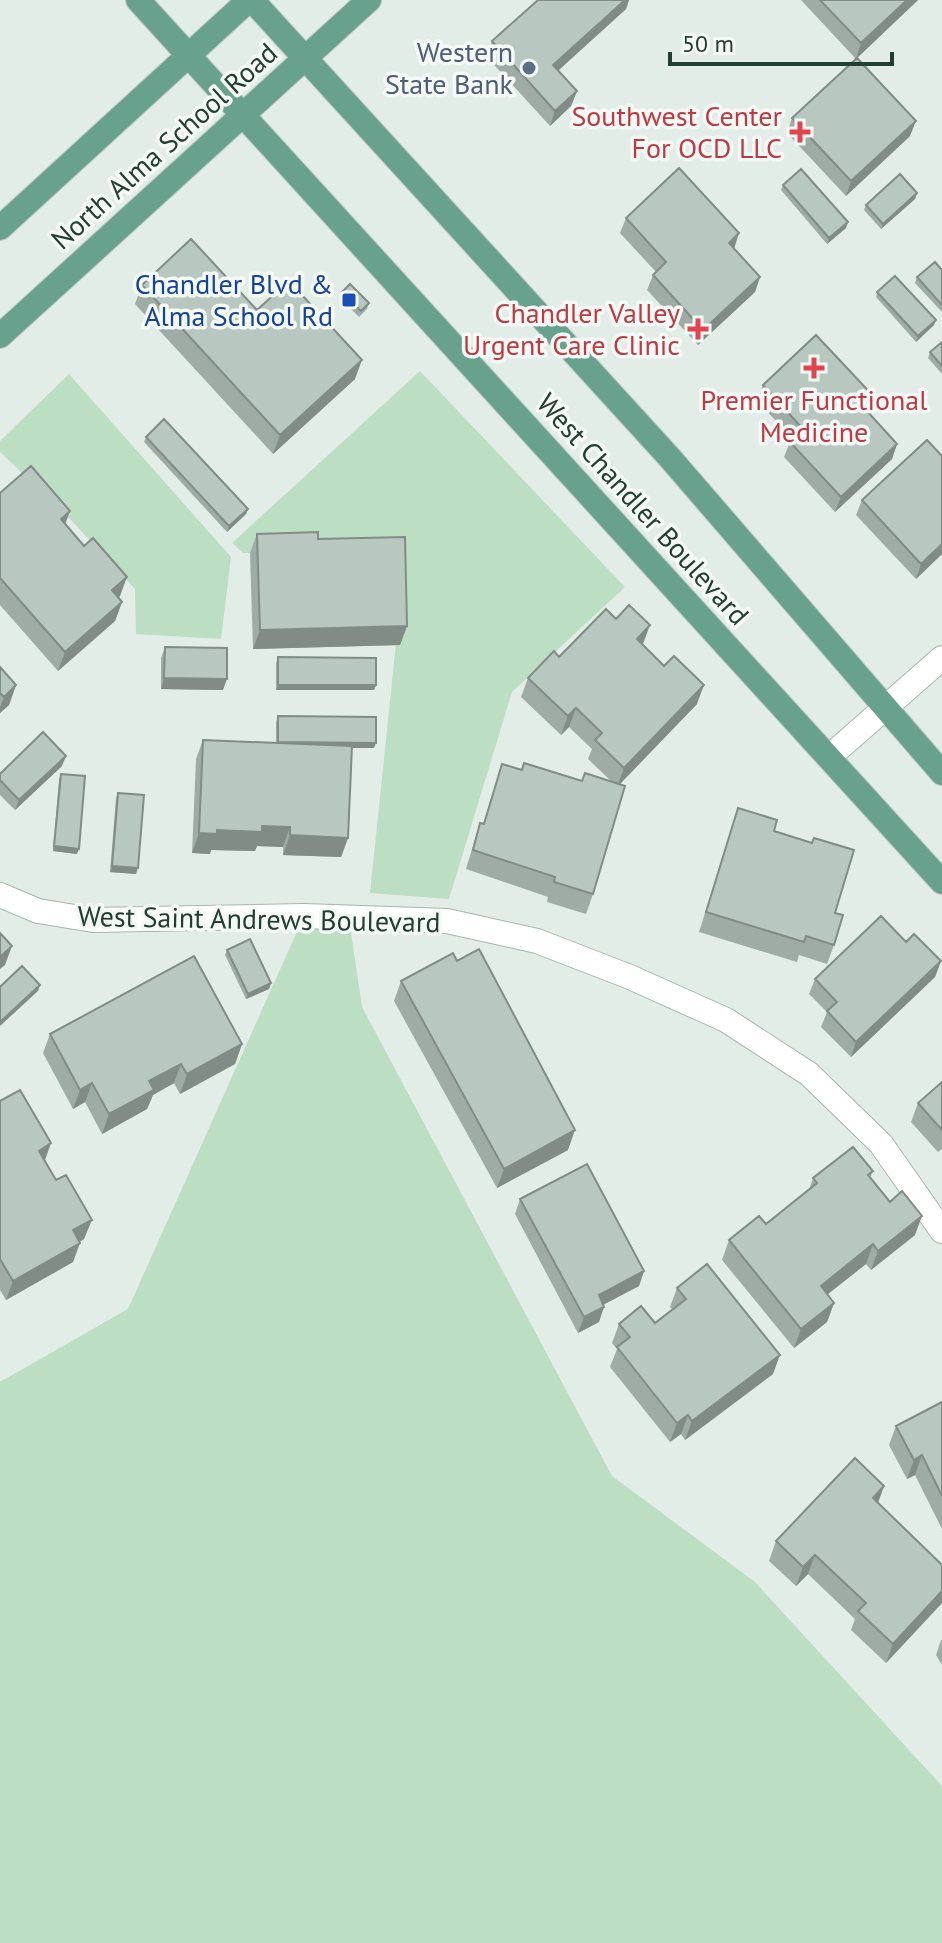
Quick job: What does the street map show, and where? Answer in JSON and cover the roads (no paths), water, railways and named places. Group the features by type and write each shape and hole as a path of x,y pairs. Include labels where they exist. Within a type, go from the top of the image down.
{"main road":[{"name":"West Chandler Boulevard","path":"138,0 942,882"},
{"name":"West Chandler Boulevard","path":"251,0 670,458 942,773"},
{"name":"North Alma School Road","path":"0,228 251,0"},
{"name":"North Alma School Road","path":"0,336 369,0"}],"street":[{"path":"829,757 942,658"},
{"name":"West Saint Andrews Boulevard","path":"0,895 38,911 93,920 304,916 447,921 537,941 630,977 726,1020 809,1074 881,1144 942,1231"}],"place":[{"name":"Western State Bank","path":"529,68"},
{"name":"Southwest Center For OCD LLC","path":"800,132"},
{"name":"Chandler Blvd & Alma School Rd","path":"349,300"},
{"name":"Chandler Valley Urgent Care Clinic","path":"698,329"},
{"name":"Premier Functional Medicine","path":"814,368"}]}
